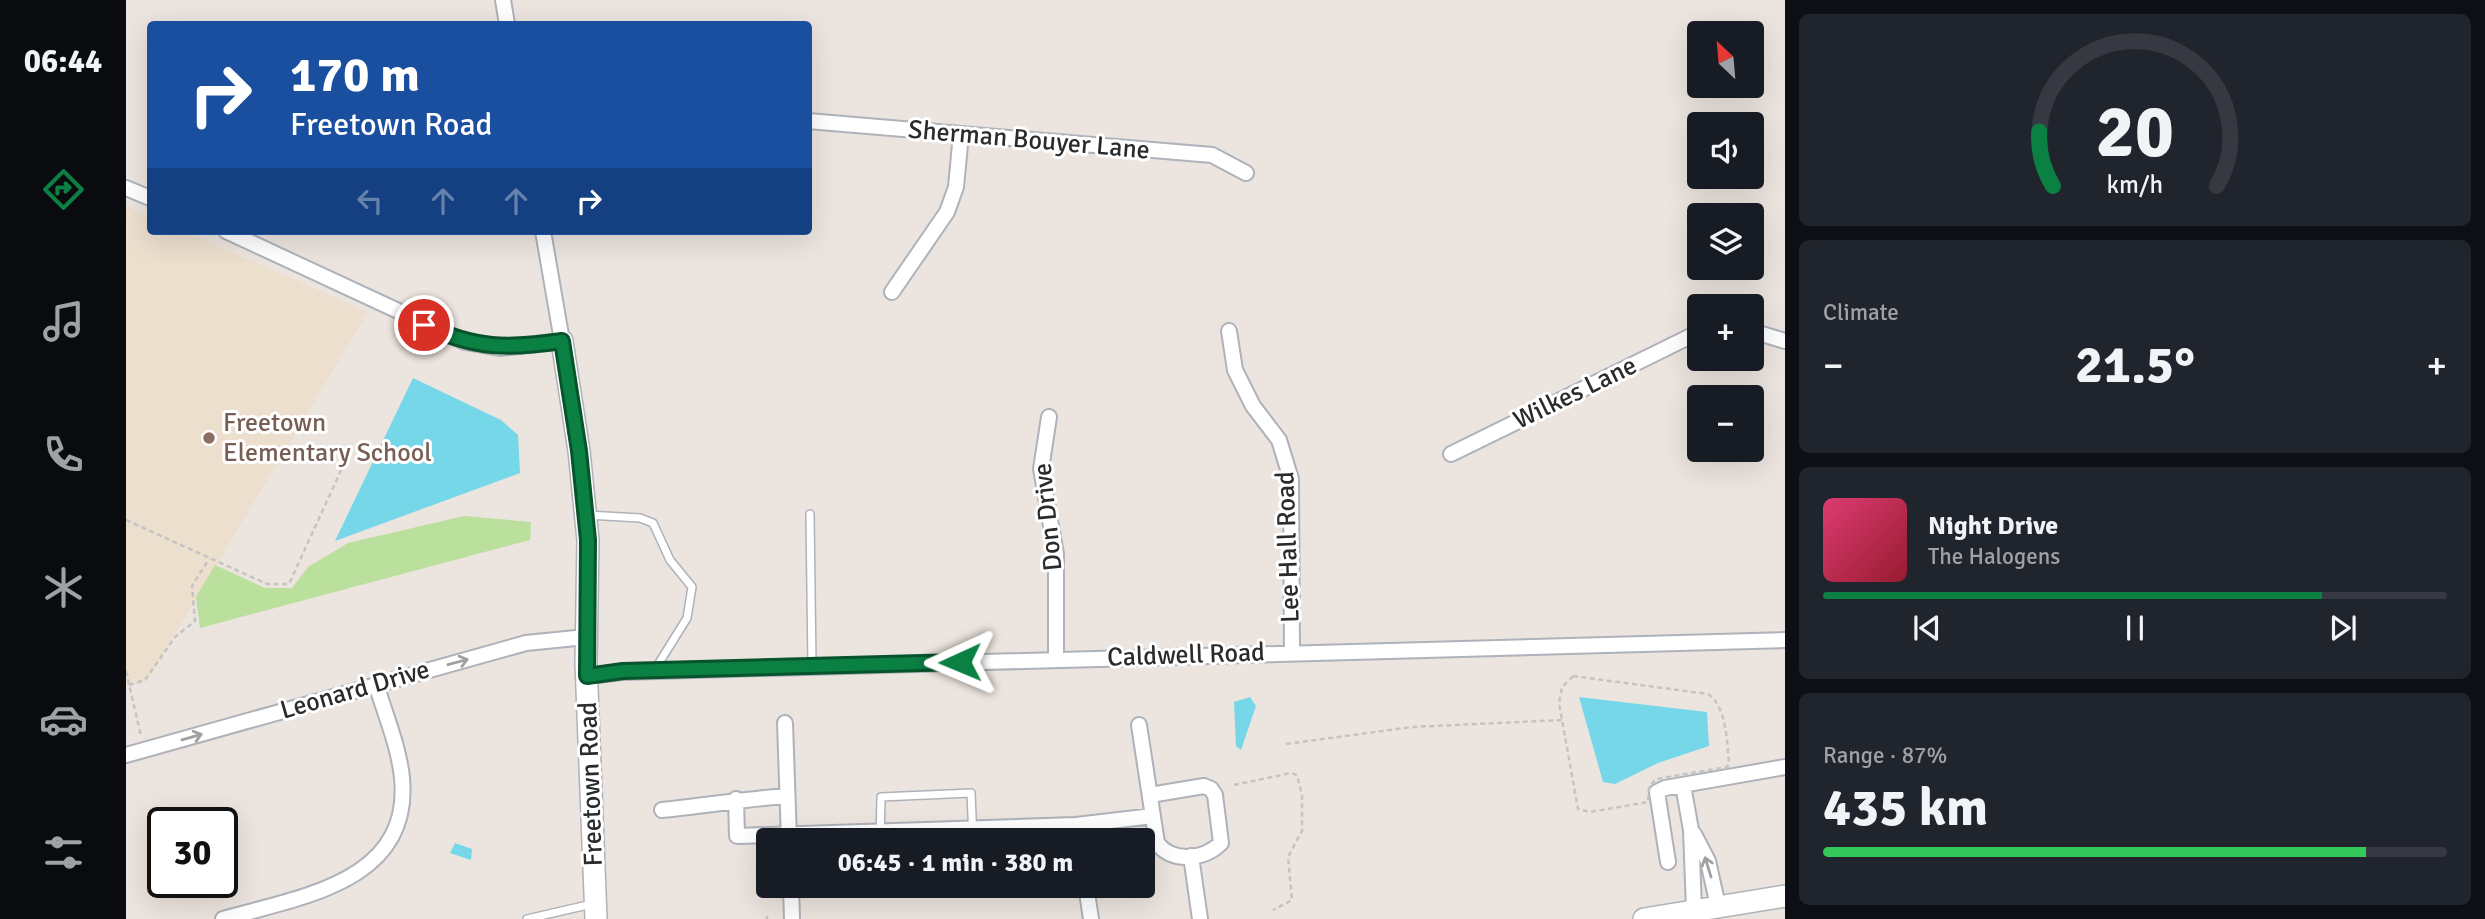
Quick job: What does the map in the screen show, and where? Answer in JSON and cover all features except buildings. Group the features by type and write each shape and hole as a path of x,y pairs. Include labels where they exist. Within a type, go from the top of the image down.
{"street":[{"path":"503,0 506,21"},
{"name":"Sherman Bouyer Lane","path":"812,121 1212,155 1246,173"},
{"path":"892,292 947,212 956,187 961,134"},
{"path":"126,187 147,197"},
{"path":"235,235 465,341 500,348 562,341 544,235"},
{"name":"Lee Hall Road","path":"1229,331 1235,370 1253,406 1279,440 1291,479 1292,652"},
{"path":"1764,335 1785,341"},
{"name":"Wilkes Lane","path":"1451,454 1687,338"},
{"name":"Freetown Road","path":"562,341 586,515 589,579 586,637 596,911"},
{"name":"Don Drive","path":"1049,417 1041,469 1055,544 1056,660"},
{"name":"Leonard Drive","path":"126,755 526,643 586,637"},
{"name":"Caldwell Road","path":"587,676 812,666 1785,640"},
{"path":"223,919 335,887 377,858 389,842 403,796 402,776 376,684"},
{"path":"785,723 789,828"},
{"path":"1139,725 1157,844 1164,853 1174,857 1207,853 1221,843 1215,794 1204,786 1150,795"},
{"path":"1668,862 1657,792 1785,767"},
{"path":"1684,785 1691,830 1694,909"},
{"path":"662,810 713,806 736,799 787,796"},
{"path":"736,799 737,836 756,836"},
{"path":"1037,828 1153,816"},
{"path":"1691,830 1708,861 1725,908"},
{"path":"1191,856 1200,919"},
{"path":"1644,919 1694,909 1725,908 1785,896"},
{"path":"791,898 792,919"},
{"path":"1088,898 1091,919"}],"lane":[{"path":"810,514 812,666"},
{"path":"586,515 640,518 653,523 670,560 692,587 687,618 654,671"},
{"path":"880,828 881,797 971,793 973,828"},
{"path":"527,919 596,911"}],"path":[{"path":"126,520 267,584 289,584 348,455"},
{"path":"129,685 145,680 175,637 195,621 192,586 209,558"},
{"path":"126,671 141,737"},
{"path":"1573,676 1708,694 1714,698 1723,719 1729,764 1727,767 1656,779 1648,787 1648,802 1582,811 1575,801 1562,720 1559,703 1562,687 1573,676"},
{"path":"1286,744 1412,727 1562,720"},
{"path":"1234,785 1297,775 1302,795 1302,831 1288,857 1292,900 1273,910"}],"shaded area":[{"name":"Freetown Elementary School","path":"126,206 147,216 147,235 192,235 368,312 146,682 126,683"}],"green space":[{"path":"464,516 531,522 530,540 200,628 196,597 215,565 265,588 292,588 308,567 348,543"}],"water":[{"path":"413,378 501,420 518,435 520,473 335,541"},
{"path":"1250,697 1256,706 1241,750 1236,746 1234,702"},
{"path":"1579,697 1707,712 1709,746 1658,763 1615,784 1603,782"},
{"path":"455,843 472,849 471,860 450,853"}],"place":[{"name":"Freetown Elementary School","path":"209,438"}],"route":[{"path":"424,325 482,346 518,347 562,341 579,451 588,540 587,676 623,671 960,662"}]}
